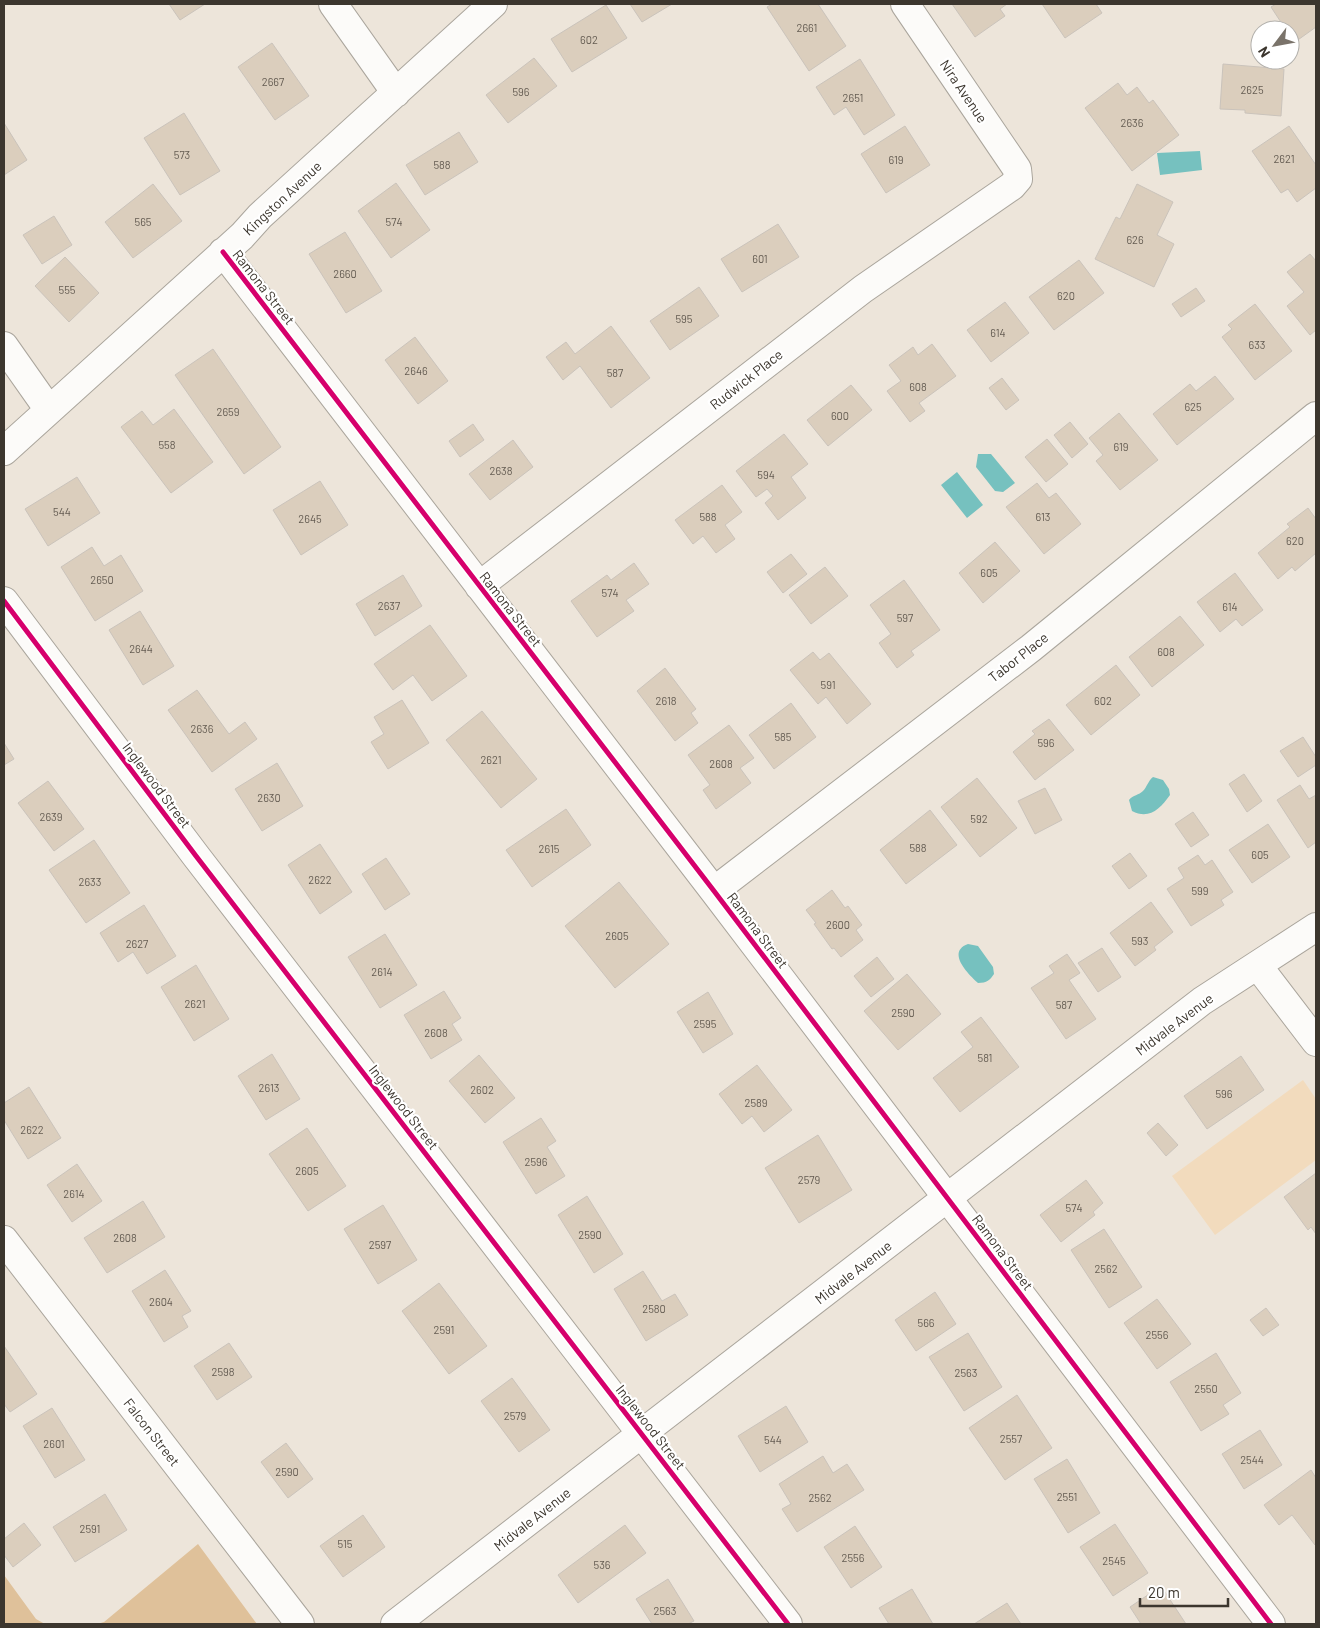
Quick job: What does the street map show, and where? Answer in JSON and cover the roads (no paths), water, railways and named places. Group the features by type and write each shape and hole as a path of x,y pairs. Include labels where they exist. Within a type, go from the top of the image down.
{"street":[{"path":"332,4 396,93"},
{"name":"Kingston Avenue","path":"4,451 494,4"},
{"name":"Nira Avenue","path":"905,4 1017,170 1018,179"},
{"name":"Rudwick Place","path":"479,586 863,289 1012,186 1018,179"},
{"name":"Ramona Street","path":"223,252 714,890 1271,1624"},
{"path":"4,346 49,410"},
{"name":"Tabor Place","path":"714,890 1031,648 1316,416"},
{"name":"Inglewood Street","path":"4,601 196,856 788,1624"},
{"name":"Midvale Avenue","path":"395,1624 948,1199 1202,1001 1316,927"},
{"path":"1258,966 1316,1042"},
{"name":"Falcon Street","path":"4,1240 300,1624"}],"water":[{"path":"1200,151 1202,170 1160,175 1157,153"},
{"path":"978,454 991,454 1015,483 1003,492 995,491 976,467"},
{"path":"957,472 983,505 967,518 941,485"},
{"path":"1153,777 1163,780 1169,789 1170,795 1154,812 1144,814 1132,811 1129,800 1143,791"},
{"path":"968,944 978,946 993,967 994,974 986,982 978,983 961,963 959,952"}]}
